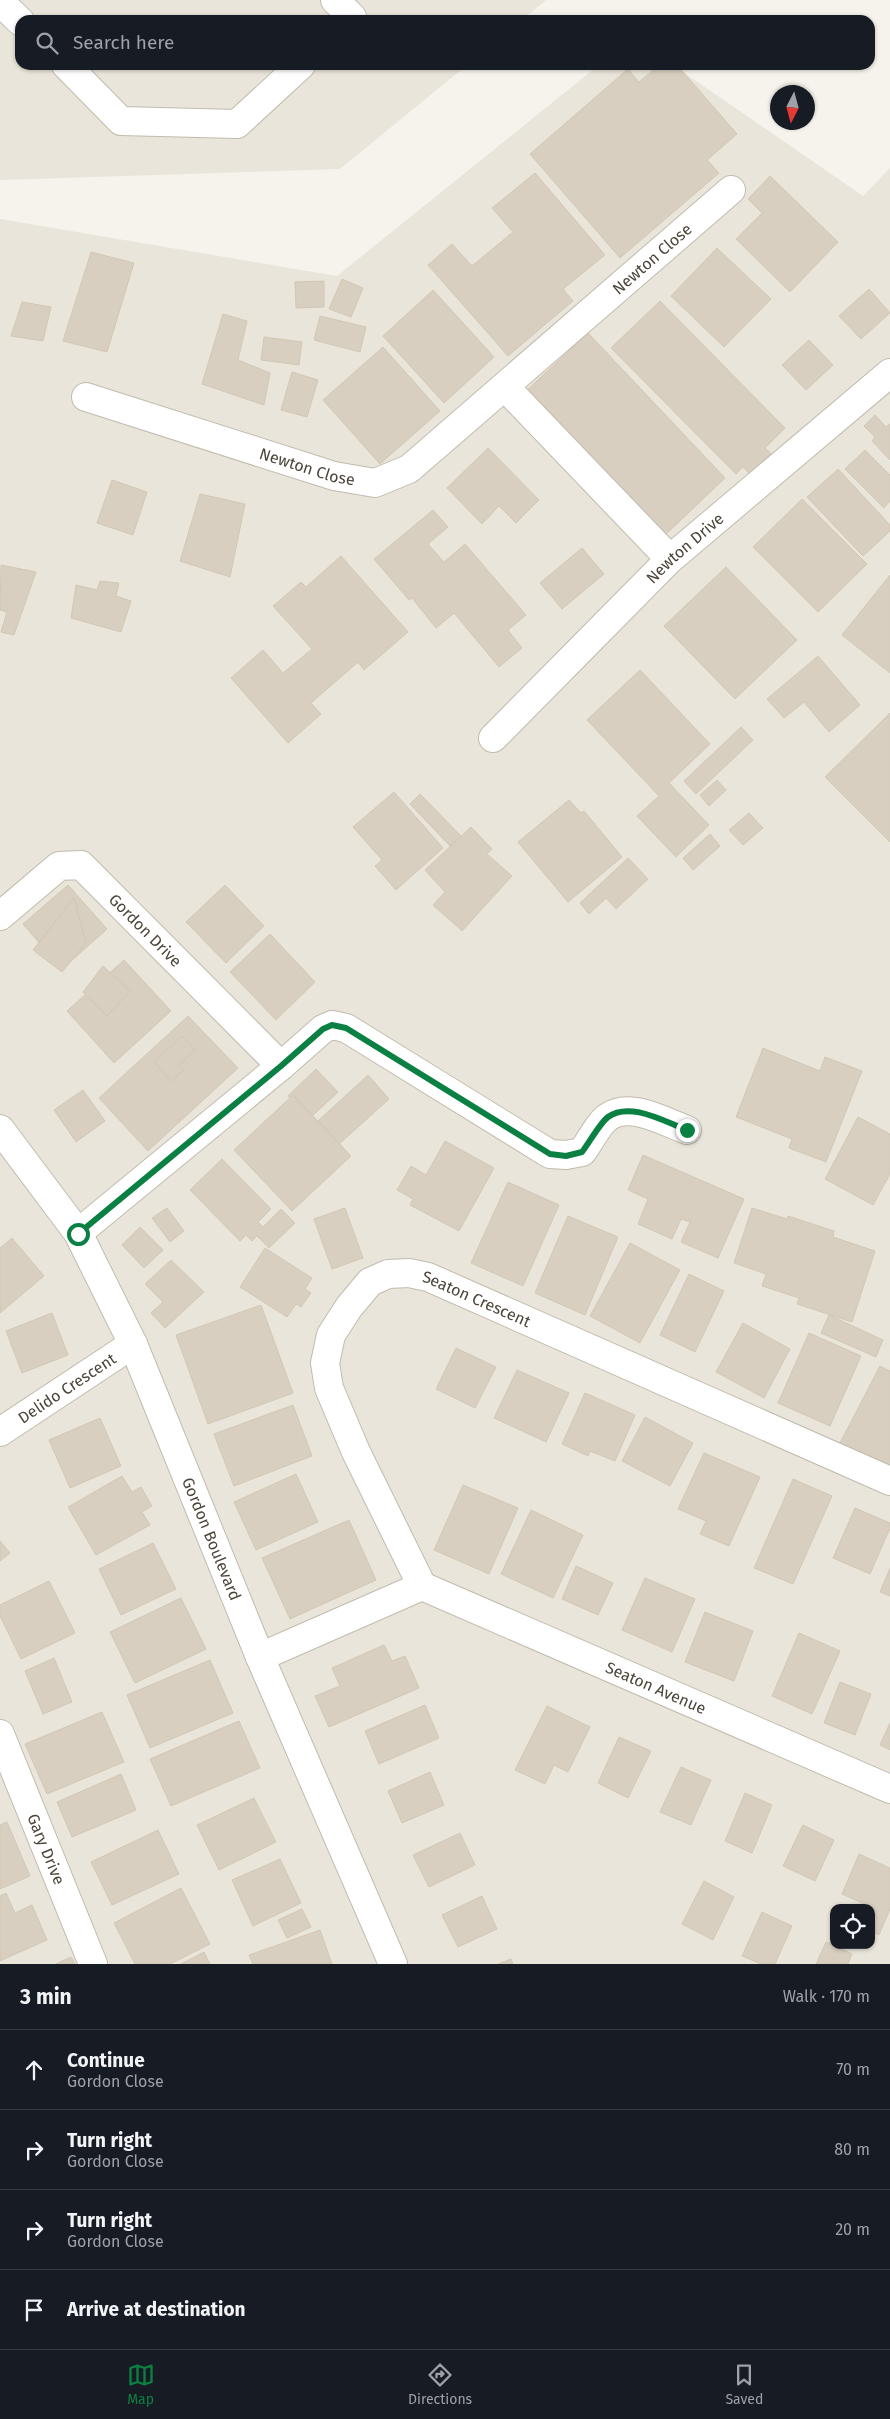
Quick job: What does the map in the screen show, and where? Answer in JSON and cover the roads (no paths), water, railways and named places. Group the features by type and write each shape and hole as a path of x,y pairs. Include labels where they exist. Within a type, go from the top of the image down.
{"street":[{"path":"335,0 350,15"},
{"path":"0,2 15,16"},
{"path":"71,70 122,122 237,124 296,70"},
{"name":"Newton Close","path":"86,397 334,476 375,483 409,469 731,190"},
{"name":"Newton Drive","path":"493,738 670,559 890,372"},
{"path":"504,386 670,559"},
{"name":"Gordon Drive","path":"0,916 59,866 81,865 281,1066"},
{"path":"78,1234 323,1029 332,1025 346,1028 550,1154 566,1156 582,1152 608,1117 620,1113 638,1112 687,1130"},
{"name":"Gordon Boulevard","path":"0,1129 78,1234 133,1344 260,1657 393,1964"},
{"name":"Seaton Crescent","path":"422,1586 356,1452 328,1388 325,1363 331,1335 349,1306 370,1282 388,1274 409,1273 428,1277 890,1481"},
{"name":"Delido Crescent","path":"0,1432 133,1344"},
{"path":"260,1657 422,1586"},
{"name":"Seaton Avenue","path":"422,1586 890,1789"},
{"name":"Gary Drive","path":"0,1734 93,1964"}]}
